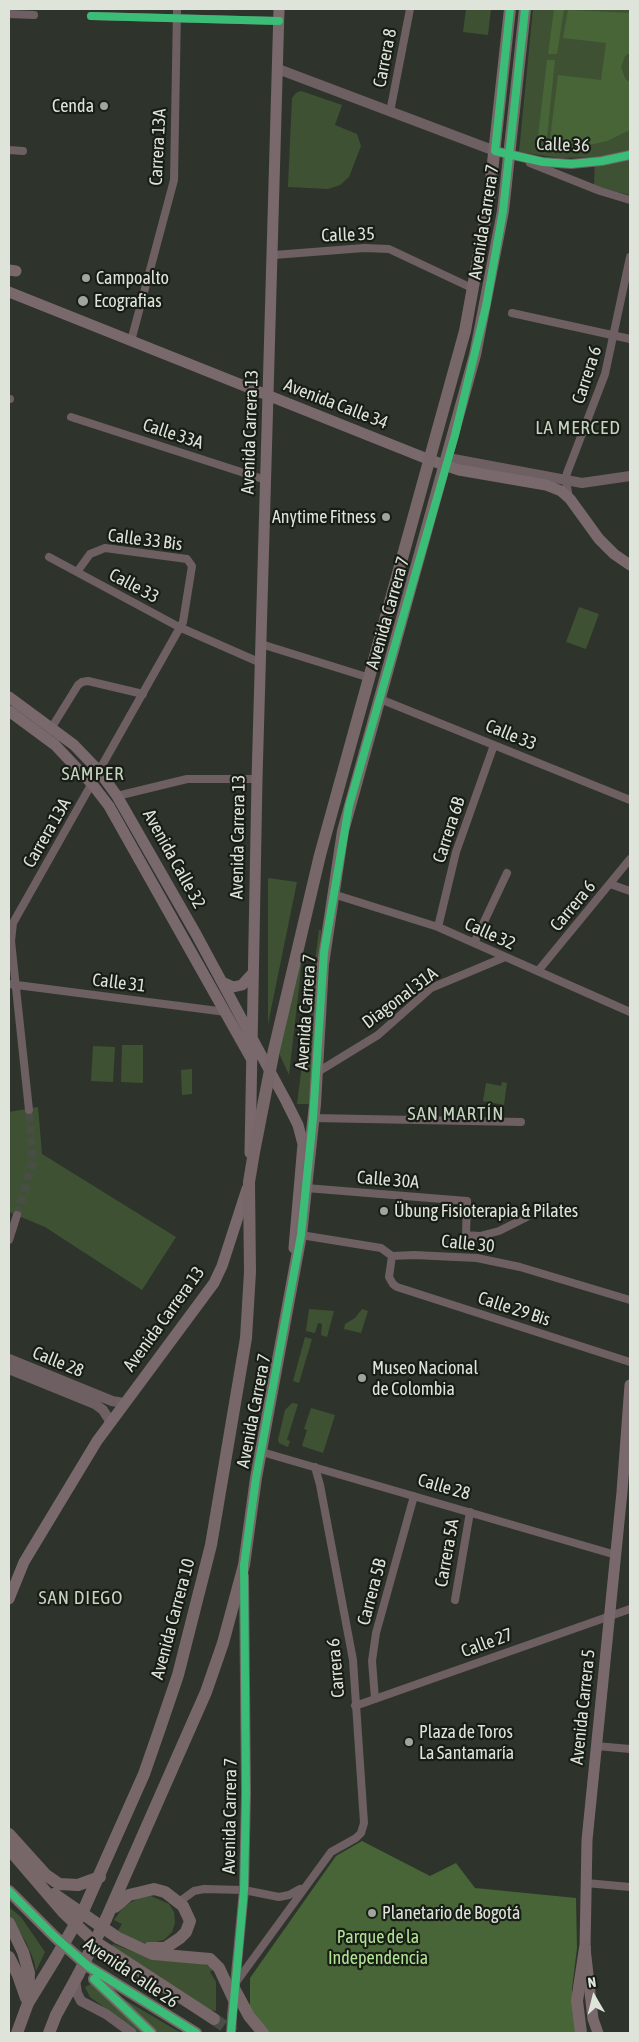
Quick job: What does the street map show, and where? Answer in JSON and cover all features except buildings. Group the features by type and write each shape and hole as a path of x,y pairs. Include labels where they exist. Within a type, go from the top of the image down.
{"main road":[{"name":"Avenida Carrera 7","path":"250,1182 270,1071 320,854 453,382 474,289 495,151 510,9"},
{"name":"Avenida Carrera 7","path":"244,1565 301,1235 313,1118 323,964 333,894 349,806 447,462 475,355 490,288 509,155 525,9"},
{"name":"Avenida Carrera 13","path":"9,1598 18,1573 34,1543 110,1421 214,1283 222,1266 250,1182 256,779 274,255 279,15"},
{"name":"Avenida Calle 34","path":"9,292 430,460 497,472 553,488 570,499"},
{"path":"570,499 599,539 614,554 630,565"},
{"name":"Avenida Calle 32","path":"9,696 74,745 99,771 117,796 270,1071"},
{"name":"Avenida Calle 32","path":"9,711 42,734 92,784 116,816 253,1062"},
{"path":"222,982 233,987 242,985 253,973"},
{"name":"Avenida Carrera 7","path":"270,1071 298,1125 303,1144 291,1297"},
{"name":"Avenida Carrera 10","path":"17,2033 28,2003 84,1909 100,1877 144,1774 178,1676 211,1545 246,1338 250,1272 250,1182"},
{"name":"Avenida Carrera 5","path":"598,2033 592,2019 585,1948 588,1819 616,1555 630,1385"},
{"path":"50,2033 56,2015 108,1916 206,1692 223,1643 244,1565"},
{"path":"9,1834 46,1875 59,1884 78,1885 100,1877"},
{"name":"Avenida Calle 26","path":"9,1849 64,1913 91,1939 214,2019"},
{"path":"41,1886 118,1938 159,1956 195,1956 210,1959 236,1990 249,2016 263,2033"},
{"path":"108,1916 129,1894 146,1890 166,1892 180,1902 186,1910 190,1921 186,1932 173,1944 165,1948 150,1948 118,1938"},
{"name":"Avenida Calle 26","path":"9,1891 55,1937 99,1974 196,2033"},
{"path":"9,1923 24,1952 28,1966 30,1978 28,2003"},
{"path":"55,1937 75,1962 112,1994 151,2033"},
{"path":"581,2033 577,2002 585,1948"},
{"path":"9,1957 28,2003"}],"street":[{"name":"Carrera 13A","path":"130,341 174,180 177,9"},
{"name":"Carrera 8","path":"390,112 410,9"},
{"path":"9,14 34,15"},
{"path":"91,16 177,18 279,15"},
{"name":"Calle 36","path":"278,69 509,155 543,162 571,164 602,161 630,155"},
{"path":"9,150 24,151"},
{"name":"Calle 36","path":"509,155 600,191 630,200"},
{"name":"Calle 35","path":"274,255 370,248 389,249 474,289"},
{"name":"Carrera 6","path":"570,499 566,481 605,374 615,336 630,257"},
{"path":"512,312 630,339"},
{"name":"Calle 33A","path":"71,417 266,480"},
{"name":"Avenida Calle 34","path":"497,472 550,476 566,481 590,483 630,476"},
{"name":"Calle 33 Bis","path":"77,572 90,554 105,548 187,559 191,562"},
{"name":"Calle 33","path":"49,558 179,627 261,662"},
{"name":"Carrera 13A","path":"29,1110 12,985 11,941 13,923 143,694 186,613 191,562"},
{"path":"261,644 370,678"},
{"path":"52,727 78,685 82,682 88,681 143,694"},
{"name":"Calle 33","path":"380,698 494,745 629,797"},
{"name":"Carrera 6B","path":"438,927 456,852 494,745"},
{"path":"117,796 187,779 256,779"},
{"name":"Carrera 6","path":"538,971 630,859"},
{"path":"474,943 507,873"},
{"path":"610,884 630,892"},
{"name":"Calle 32","path":"333,894 438,927 630,1012"},
{"name":"Diagonal 31A","path":"316,1073 378,1036 431,988 505,957"},
{"name":"Calle 31","path":"12,985 226,1012"},
{"path":"313,1118 521,1122"},
{"name":"Calle 30A","path":"306,1188 467,1201 466,1236 480,1236 499,1231 527,1216"},
{"path":"9,1240 17,1215"},
{"name":"Calle 30","path":"301,1235 381,1248 392,1256 470,1257 497,1261 630,1300"},
{"name":"Calle 29 Bis","path":"392,1256 389,1272 390,1281 397,1287 630,1362"},
{"name":"Calle 28","path":"9,1359 112,1401 124,1403"},
{"name":"Calle 28","path":"9,1369 95,1404 103,1410 110,1421"},
{"name":"Calle 28","path":"262,1452 616,1555"},
{"name":"Carrera 6","path":"309,1881 331,1852 361,1834 364,1823 351,1643 315,1466"},
{"name":"Carrera 5B","path":"375,1699 372,1661 376,1634 414,1496"},
{"name":"Carrera 5A","path":"455,1600 470,1512"},
{"name":"Avenida Carrera 7","path":"231,2033 244,1890 246,1793 244,1565"},
{"name":"Calle 27","path":"355,1706 630,1609"},
{"path":"596,1746 630,1749"},
{"path":"180,1902 199,1889 244,1890 285,1896 294,1894 309,1881"},
{"path":"236,1990 309,1881"},
{"path":"586,1883 630,1887"},
{"path":"76,1978 77,1994 82,2001 106,2014 132,2033"}],"green space":[{"path":"466,9 491,9 488,35 463,32"},
{"path":"533,9 630,9 630,195 594,186 595,157 560,158 519,152"},
{"path":"554,9 564,9 557,54 548,54"},
{"path":"568,10 630,13 630,53 625,56 621,67 625,78 630,83 630,130 607,141 568,150 549,147 558,75 601,80 606,43 563,38"},
{"path":"547,60 555,60 547,137 538,136"},
{"path":"301,91 342,105 335,125 357,134 361,146 349,177 340,185 328,189 288,187 292,98"},
{"path":"579,607 599,614 586,649 566,642"},
{"path":"268,878 297,882 268,1024"},
{"path":"319,930 321,930 310,1104 297,1104"},
{"path":"303,952 289,1075 279,1053"},
{"path":"122,1045 143,1045 143,1083 121,1082"},
{"path":"93,1046 115,1047 113,1082 91,1081"},
{"path":"192,1069 192,1094 182,1095 181,1070"},
{"path":"502,1082 507,1083 504,1105 483,1101 486,1083 501,1086"},
{"path":"38,1107 42,1154 176,1237 142,1290 45,1227 9,1212 9,1112"},
{"path":"309,1309 334,1311 327,1337 321,1335 322,1324 318,1323 315,1333 306,1331"},
{"path":"362,1309 368,1311 361,1333 344,1329 345,1324 355,1318"},
{"path":"305,1337 312,1339 299,1383 293,1381"},
{"path":"292,1403 298,1404 287,1440 290,1441 288,1447 279,1443 278,1440 285,1410"},
{"path":"311,1408 335,1415 323,1453 302,1446 307,1430 304,1429"},
{"name":"Parque de la Independencia","path":"362,1841 430,1876 456,1863 475,1888 576,1898 577,1948 572,1989 573,2015 578,2033 269,2033 250,2008 250,1978 336,1856"},
{"path":"151,1896 169,1904 174,1912 175,1923 172,1932 164,1940 148,1944 116,1934 122,1924 114,1920 124,1906 139,1898"},
{"path":"9,1907 21,1917 45,1952 36,1971 26,1942 9,1916"},
{"path":"113,1944 155,1960 204,1963 213,1969 210,1972 216,1982 216,2011 206,2009 110,1950"},
{"path":"91,1984 148,2033 140,2033 90,1997 85,1987"},
{"path":"120,1997 181,2033 154,2033"}],"tunnel":[{"path":"17,1215 33,1161 29,1110"},
{"path":"214,2019 234,2033"}],"cycle path":[{"path":"510,9 495,151 543,162 571,164 602,161 630,155"},
{"path":"231,2033 244,1890 246,1793 244,1565 256,1478 301,1235 313,1118 324,952 349,806 455,435 486,306 503,211 525,9"},
{"path":"91,16 279,21"},
{"path":"9,1891 55,1937 89,1967 196,2033"},
{"path":"94,1979 151,2033"}],"place":[{"name":"Cenda","path":"104,106"},
{"name":"Campoalto","path":"86,278"},
{"name":"Ecografias","path":"83,301"},
{"name":"Anytime Fitness","path":"386,517"},
{"name":"Übung Fisioterapia & Pilates","path":"384,1211"},
{"name":"Museo Nacional de Colombia","path":"362,1378"},
{"name":"Plaza de Toros La Santamaría","path":"409,1742"},
{"name":"Planetario de Bogotá","path":"372,1913"}],"district":[{"name":"LA MERCED","path":"578,428"},
{"name":"SAMPER","path":"93,774"},
{"name":"SAN MARTÍN","path":"456,1114"},
{"name":"SAN DIEGO","path":"81,1598"}]}
